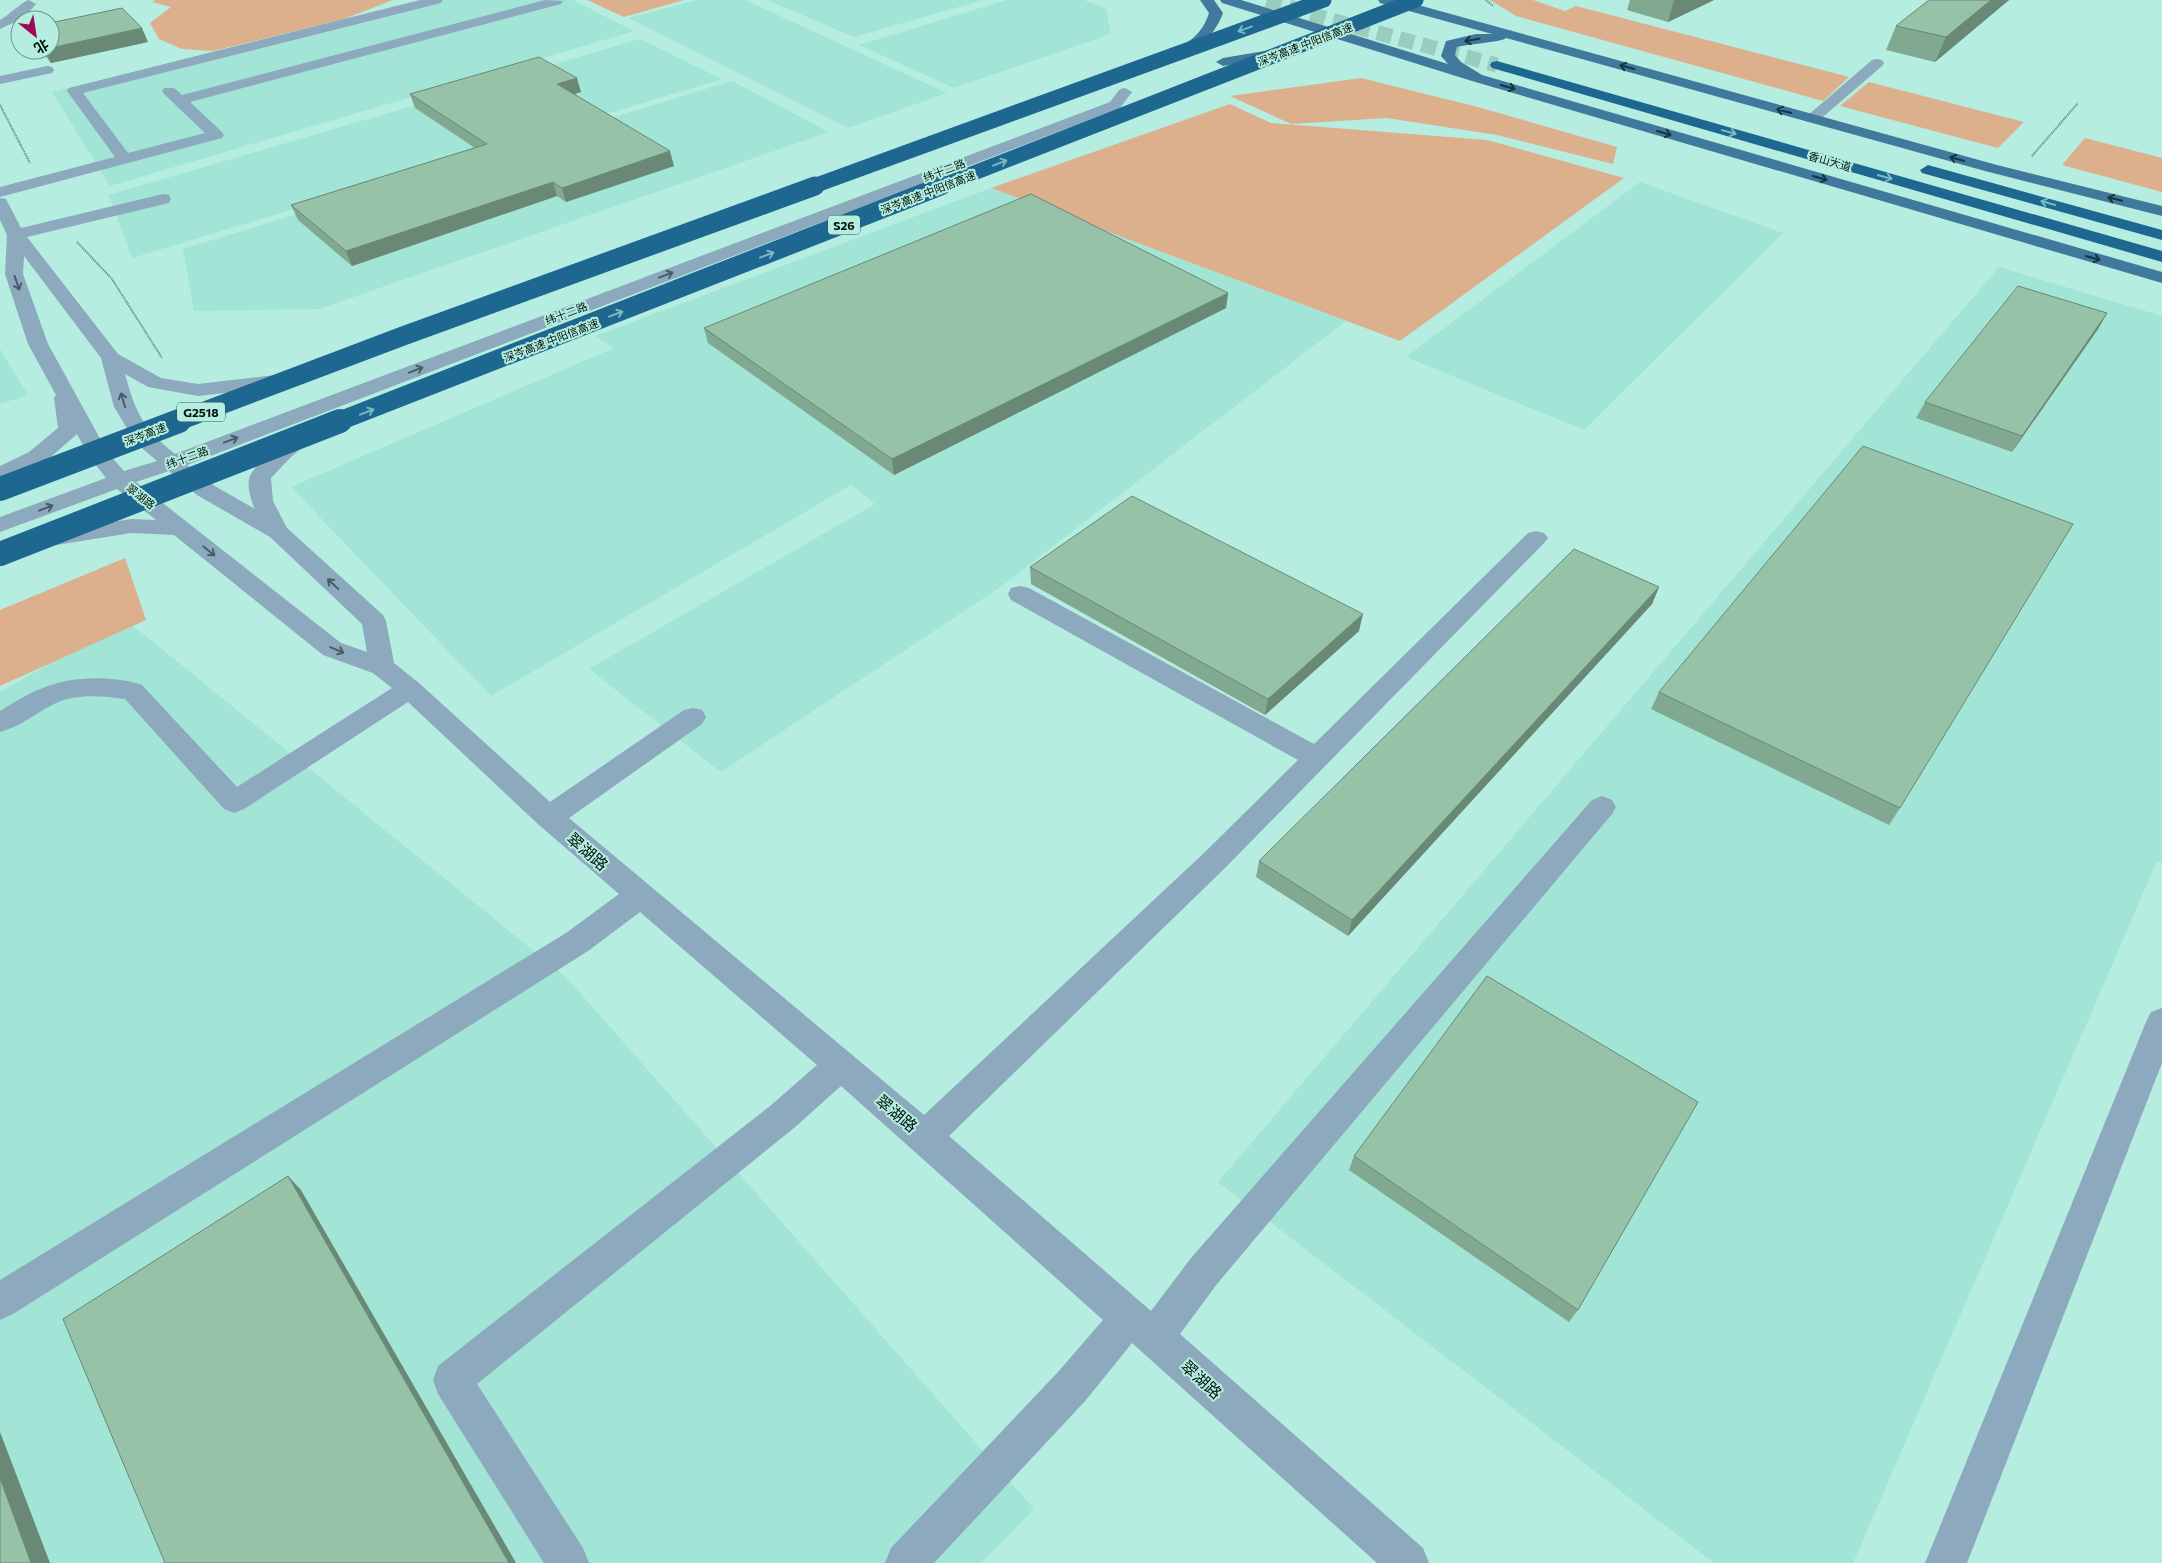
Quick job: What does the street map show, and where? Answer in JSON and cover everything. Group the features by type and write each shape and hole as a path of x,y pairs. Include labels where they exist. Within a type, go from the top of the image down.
{"highway":[{"path":"0,472 402,336 1324,0"},
{"name":"深岑高速 中阳信高速","path":"273,449 1416,0"},
{"path":"1516,55 1554,65"},
{"name":"香山大道","path":"1497,65 2162,258"},
{"path":"1915,166 2162,234"},
{"name":"深岑高速","path":"0,491 402,336"},
{"path":"0,554 273,449"},
{"path":"0,564 273,449"}],"main road":[{"path":"1173,57 1201,40 1212,29 1216,13 1207,0"},
{"path":"1227,0 1477,78 2162,278"},
{"path":"1385,0 1991,168 2162,210"},
{"path":"1454,3 1469,14 1516,37"},
{"path":"1477,78 1456,65 1448,56 1451,44 1476,38 1506,38 1538,43"},
{"path":"1223,62 1267,53 1332,47 1418,60"},
{"path":"1991,168 2162,234"},
{"path":"1939,213 2162,258"}],"street":[{"path":"125,160 74,91 436,0"},
{"path":"180,100 556,1 554,0"},
{"path":"0,25 19,15 29,4"},
{"path":"1812,118 1877,63"},
{"path":"0,80 48,70"},
{"path":"0,192 216,135 180,100 147,73"},
{"name":"纬十二路","path":"0,525 120,480 172,463 1115,105 1125,92 1065,97 312,376"},
{"path":"8,225 60,223 163,199"},
{"path":"0,203 8,225 66,296 110,358 124,406 143,439 205,490 278,532 374,622 382,667"},
{"name":"翠湖路","path":"8,225 14,274 38,344 99,456 120,480 332,649 382,667 410,689 549,817 925,1137 1408,1563"},
{"path":"110,358 155,383 198,390 312,376"},
{"path":"0,491 312,376"},
{"path":"278,532 262,502 260,477 282,453 367,389"},
{"path":"0,472 38,457 69,430 63,390"},
{"path":"0,546 131,526 181,528"},
{"path":"925,1137 1215,860 1536,538"},
{"path":"1020,594 1317,758"},
{"path":"0,723 47,696 94,686 133,691 234,802 410,689"},
{"path":"549,817 693,717"},
{"path":"906,1563 1072,1386 1142,1328 1204,1271 1602,807"},
{"path":"0,1301 577,942 640,895"},
{"path":"1946,1563 2162,1022"},
{"path":"568,1563 452,1380 782,1117 840,1066"}],"path":[{"path":"2030,158 2078,103"},
{"path":"0,105 39,182"},
{"path":"60,223 112,279 161,356 168,363"}],"shaded area":[{"path":"155,0 393,0 344,19 213,51 182,49 159,39 150,23 171,7 152,2"},
{"path":"426,0 573,0 634,31 110,186 52,92"},
{"path":"587,0 684,0 624,17"},
{"path":"698,0 745,0 947,93 848,128 628,18"},
{"path":"767,0 983,0 854,37"},
{"path":"1007,0 1084,0 1106,9 1111,34 954,88 859,45"},
{"path":"1490,0 1533,0 1565,11 1576,6 1849,77 1823,101 1516,16"},
{"path":"640,39 722,79 132,258 109,195"},
{"path":"1361,78 1478,107 1617,147 1613,164 1497,135 1387,118 1291,124 1230,96"},
{"path":"732,81 829,132 319,309 194,311 183,249"},
{"path":"1869,82 2024,122 1998,148 1840,106"},
{"path":"1230,104 1271,123 1487,140 1624,178 1400,341 991,188"},
{"path":"2085,138 2162,158 2162,192 2062,165"},
{"path":"1640,182 1783,233 1584,430 1406,357"},
{"path":"991,188 1346,321 996,590 721,772 589,669 875,504 851,485 491,696 291,487 614,348 595,336"},
{"path":"1999,267 2162,316 2162,863 2157,861 1853,1563 1714,1563 1218,1182"},
{"path":"0,349 28,395 0,404"},
{"path":"125,558 146,620 0,686 0,610"},
{"path":"126,620 566,977 1034,1509 981,1563 0,1563 0,692"}],"building":[{"path":"1929,0 1991,0 1946,37 1896,26"},
{"path":"122,8 142,28 60,46 60,21"},
{"path":"539,57 577,78 557,84 670,151 562,188 553,182 346,251 291,205 487,144 410,94"},
{"path":"1031,194 1228,293 892,459 704,328"},
{"path":"2018,286 2107,313 2022,436 1925,402"},
{"path":"1863,446 2073,524 1900,808 1659,692"},
{"path":"1132,496 1363,614 1268,699 1030,567"},
{"path":"1574,549 1659,587 1352,920 1259,861"},
{"path":"1487,976 1698,1102 1578,1310 1354,1156"},
{"path":"288,1176 509,1563 165,1563 63,1319"},
{"path":"0,1478 31,1563 0,1563"}],"tunnel":[{"path":"1267,0 1327,19 1497,65"}]}
